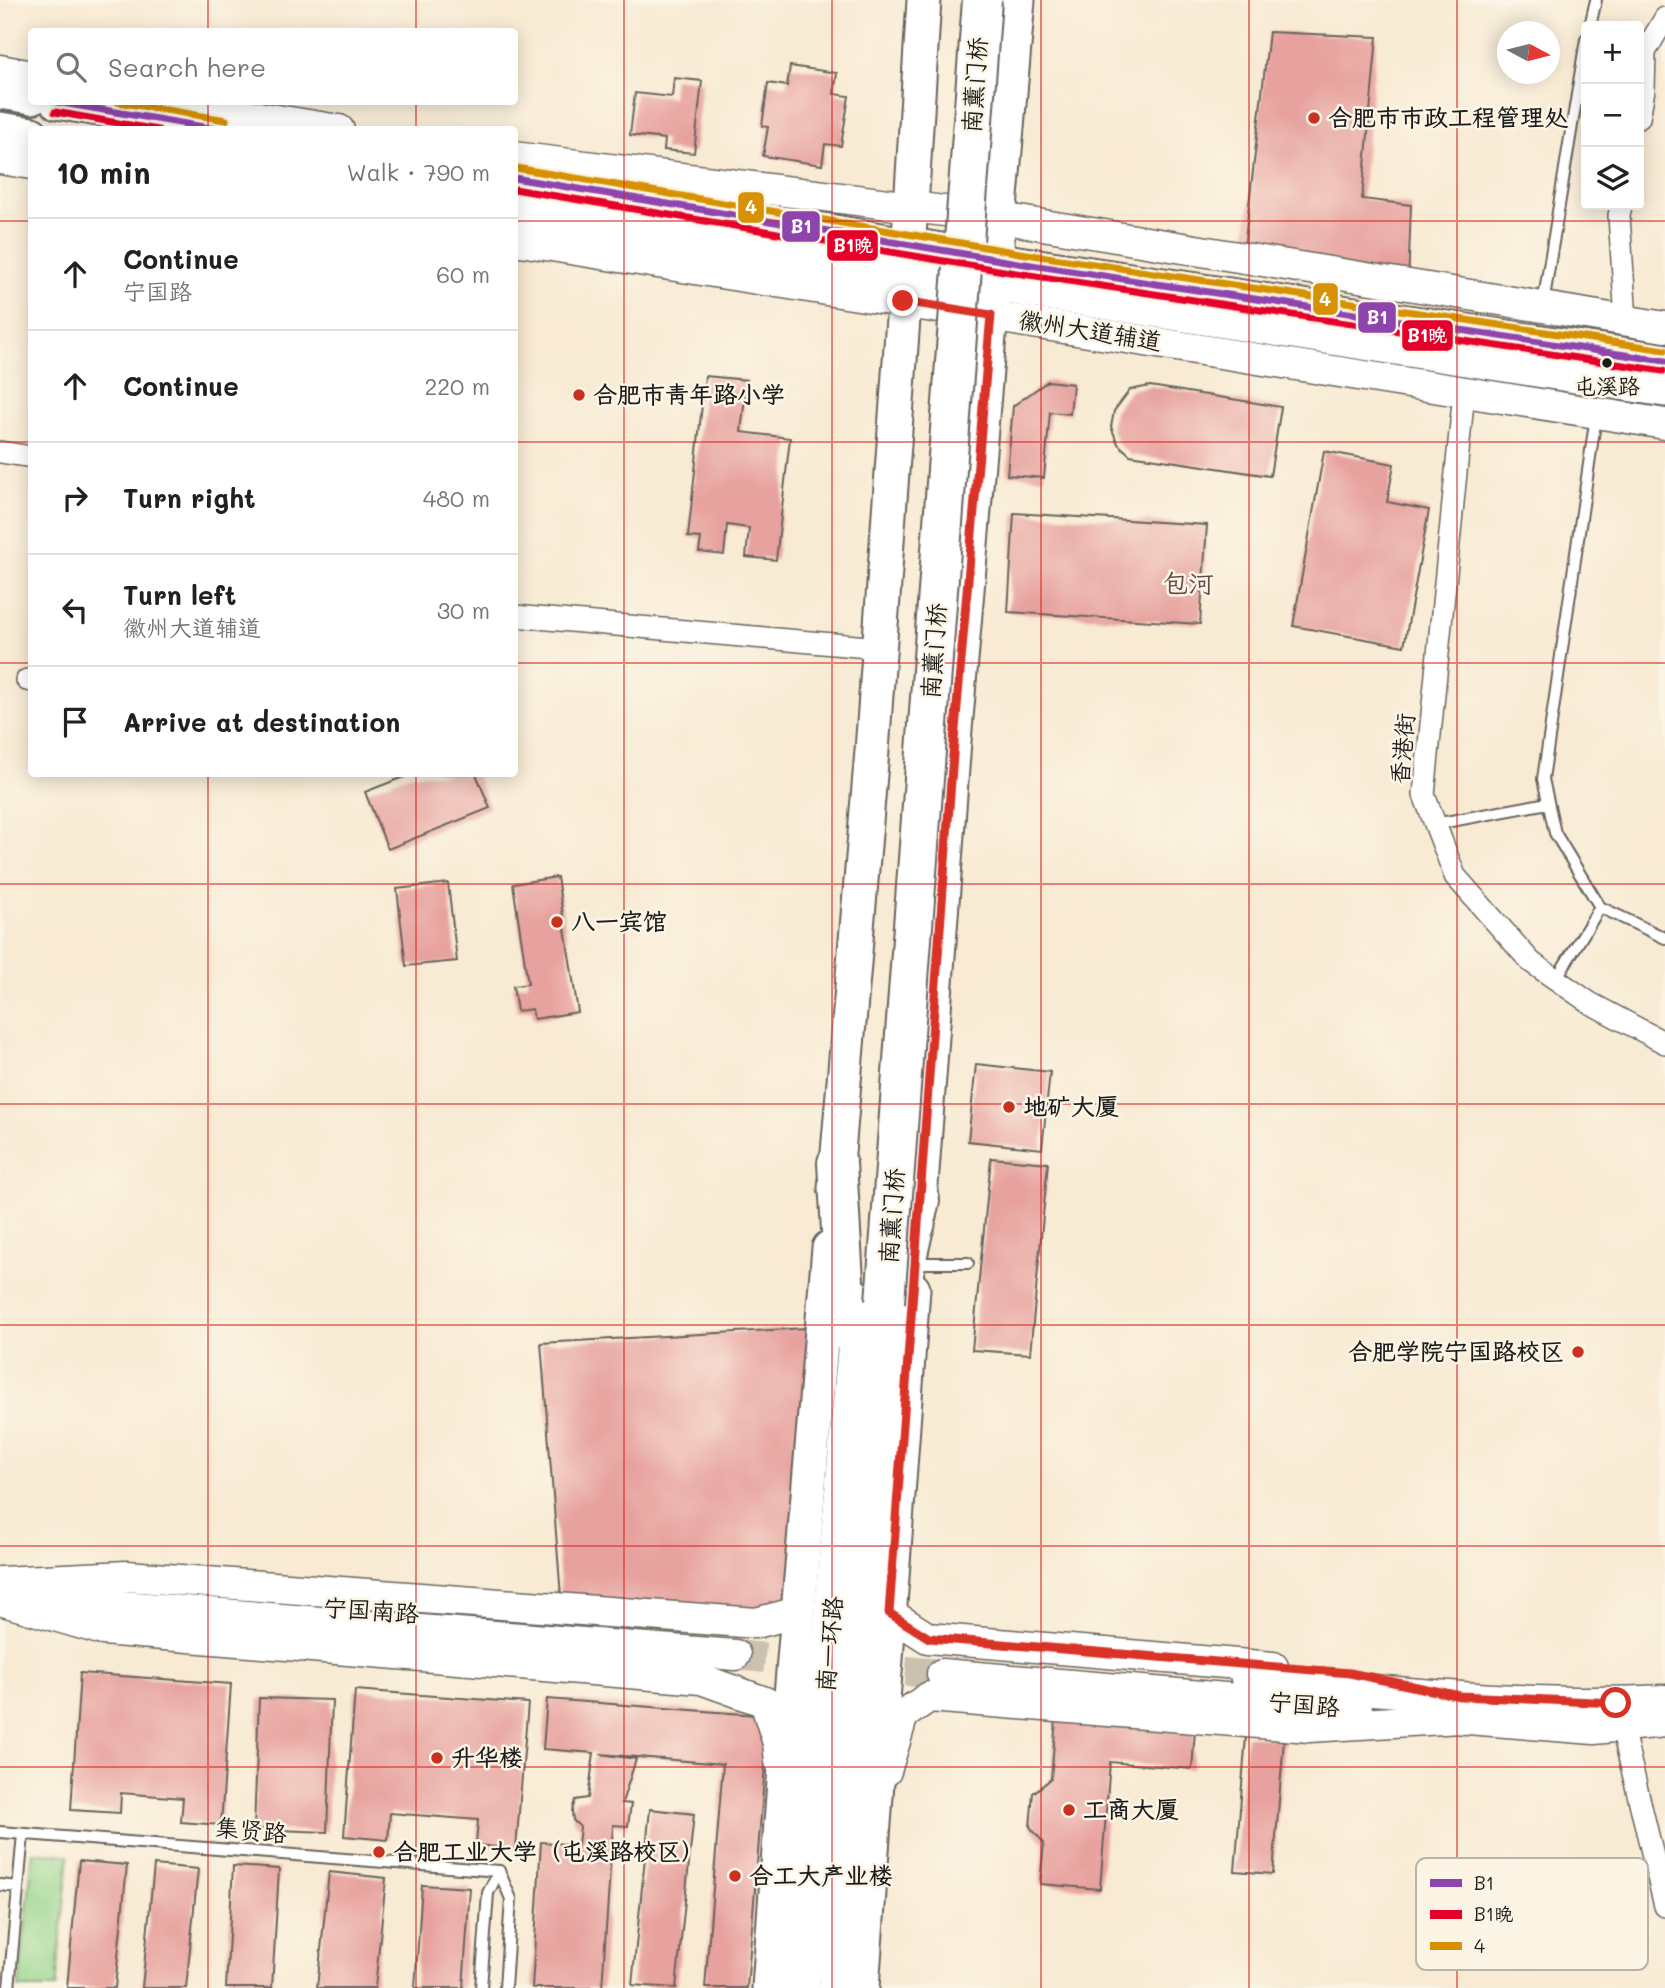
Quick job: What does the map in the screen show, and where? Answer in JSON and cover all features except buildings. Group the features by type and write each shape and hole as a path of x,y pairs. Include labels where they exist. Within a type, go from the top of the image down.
{"highway":[{"name":"南薰门桥","path":"873,1301 958,0"},
{"name":"南薰门桥","path":"873,1301 982,0"},
{"path":"837,1163 865,1395"},
{"path":"865,1395 920,1200"},
{"name":"南一环路","path":"800,1988 873,1301"},
{"name":"南一环路","path":"838,1988 865,1395"}],"main road":[{"path":"769,1988 879,648 923,0"},
{"path":"862,1988 955,727 1018,0"},
{"path":"0,70 28,75"},
{"path":"0,92 28,96"},
{"path":"75,105 200,126"},
{"path":"185,105 314,126"},
{"path":"0,129 28,133"},
{"path":"518,158 1000,218 1665,327"},
{"path":"0,159 28,163"},
{"path":"518,179 906,272"},
{"path":"518,211 1665,390"},
{"name":"徽州大道辅道","path":"518,240 906,272 994,286 1464,391 1665,424"},
{"path":"994,286 1665,361"},
{"path":"0,1583 127,1576 757,1623 798,1612"},
{"name":"宁国南路","path":"0,1583 738,1646 0,1598"},
{"path":"0,1598 103,1630 701,1679 765,1702 778,1744 783,1798"},
{"path":"889,1613 929,1638 1350,1673 1460,1707"},
{"name":"宁国路","path":"942,1664 1460,1707 1619,1715 1665,1722"},
{"path":"843,1916 903,1715 929,1698 1309,1727 1460,1707"},
{"name":"宁国路","path":"1619,1715 1665,1700"}],"street":[{"path":"1644,90 1645,52 1665,18"},
{"path":"1620,210 1626,320"},
{"name":"香港街","path":"1464,391 1424,795 1455,876 1531,962 1590,1003 1665,1043"},
{"path":"0,453 28,456"},
{"path":"518,615 879,648"},
{"path":"1619,1715 1665,1906"}],"lane":[{"path":"1591,21 1597,0"},
{"path":"1543,307 1581,70"},
{"path":"1596,413 1544,779 1555,834 1600,907 1665,938"},
{"path":"1435,824 1548,803"},
{"path":"1556,979 1600,907"},
{"path":"915,1263 968,1263"},
{"name":"集贤路","path":"0,1832 499,1871"},
{"path":"9,1988 23,1834"},
{"path":"481,1988 488,1893 499,1871"},
{"path":"499,1871 511,1899 505,1988"},
{"path":"0,1885 19,1887"}],"green space":[{"path":"33,1852 69,1855 56,1988 19,1988"}],"tunnel":[{"path":"735,1655 818,1663"},
{"path":"861,1667 942,1674"}],"transit line":[{"name":"B1","path":"75,105 198,126"},
{"name":"4","path":"136,105 226,120"},
{"name":"B1晚","path":"55,112 135,126"},
{"name":"4","path":"518,168 1020,253 1665,350"},
{"name":"B1","path":"518,179 1018,263 1665,361"},
{"name":"B1晚","path":"518,190 1016,273 1663,371"}],"place":[{"name":"合肥市市政工程管理处","path":"1314,118"},
{"name":"屯溪路","path":"1607,363"},
{"name":"合肥市青年路小学","path":"579,395"},
{"name":"八一宾馆","path":"557,922"},
{"name":"地矿大厦","path":"1009,1107"},
{"name":"合肥学院宁国路校区","path":"1578,1352"},
{"name":"升华楼","path":"437,1758"},
{"name":"工商大厦","path":"1069,1810"},
{"name":"合肥工业大学（屯溪路校区）","path":"379,1852"},
{"name":"合工大产业楼","path":"735,1876"}],"district":[{"name":"包河","path":"1188,584"}],"route":[{"path":"903,301 991,315 954,741 889,1613 929,1638 1350,1673 1460,1696 1616,1703"}]}
